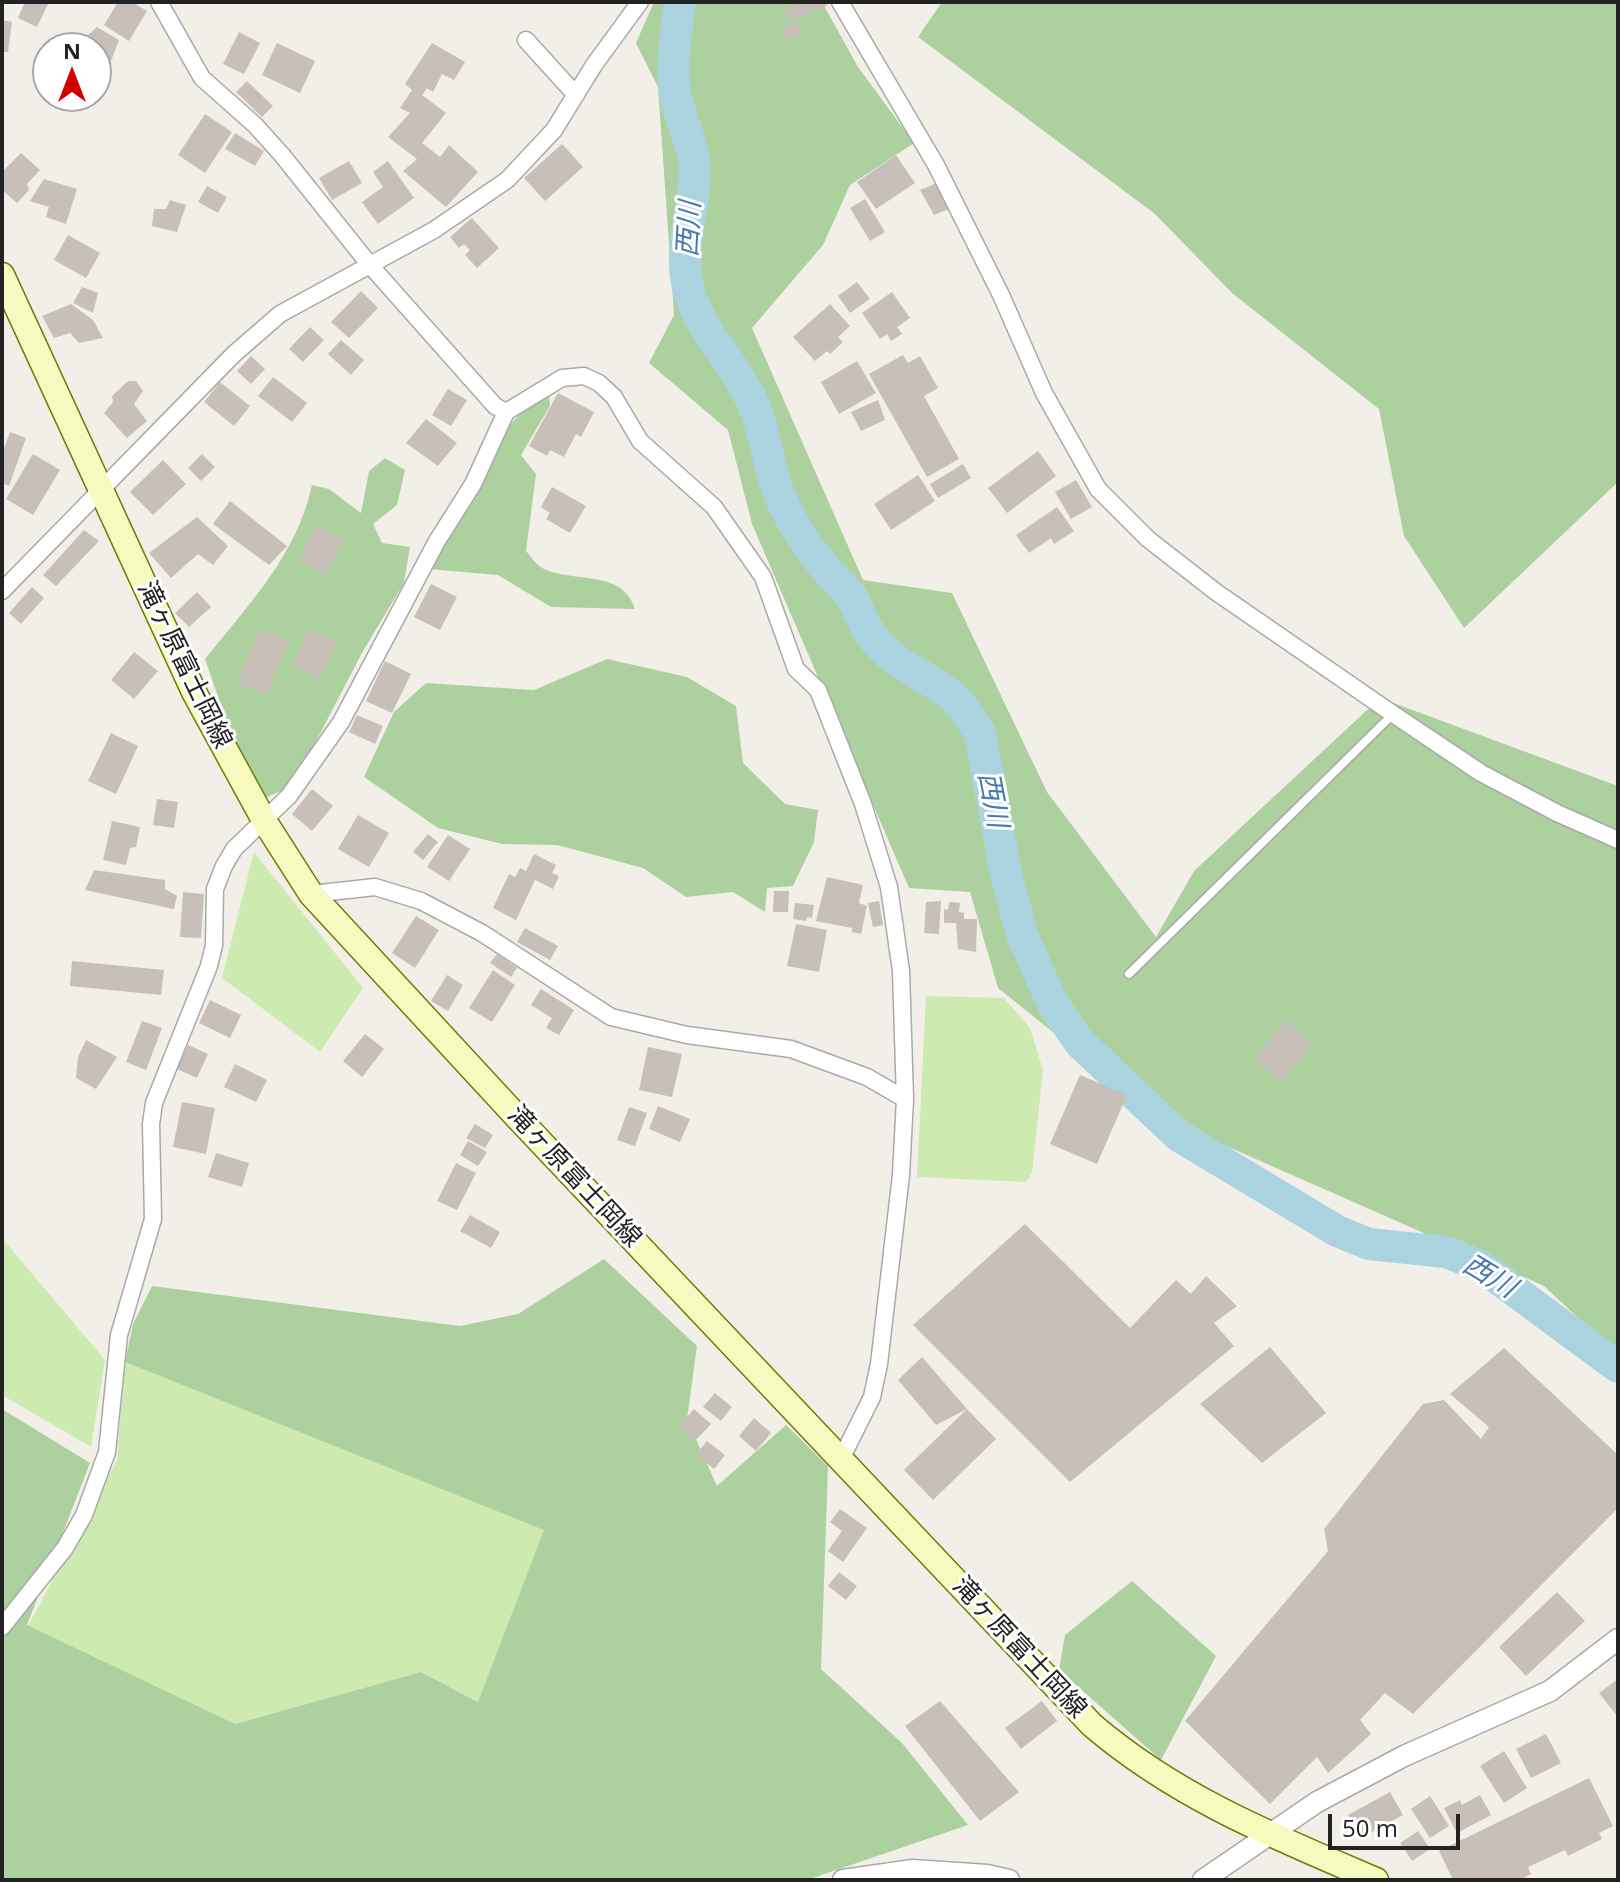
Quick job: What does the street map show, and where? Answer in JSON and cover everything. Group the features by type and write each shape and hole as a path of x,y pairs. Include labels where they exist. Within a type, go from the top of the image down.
{"main road":[{"name":"滝ヶ原富士岡線","path":"2,275 194,692 265,822 311,894 1092,1725 1127,1755 1190,1795 1271,1836 1376,1880"}],"street":[{"path":"159,2 202,78 255,125 369,264 495,406 506,412"},
{"path":"2,591 234,354 280,314 434,230 507,180 554,130 640,2"},
{"path":"840,2 936,165 1001,295 1044,393 1098,489 1148,539 1216,592 1393,714 1481,773 1557,813 1618,840"},
{"path":"526,40 576,95"},
{"path":"2,1627 65,1548 84,1515 107,1452 119,1335 153,1219 151,1124 154,1103 209,966 214,945 215,889 224,866 234,849 289,796 341,722 416,578 473,484 506,412 562,378 584,376 599,383 614,397 640,441 714,507 763,577 796,669 818,690 839,739 889,887 901,971 905,1099 901,1175 879,1364 872,1397 841,1459"},
{"path":"311,894 375,887 421,901 482,933 611,1017 687,1035 791,1049 867,1077 905,1099"},
{"path":"1203,1880 1317,1802 1404,1756 1550,1691 1618,1639"},
{"path":"843,1880 913,1870 987,1875 1009,1880"}],"lane":[{"path":"1129,974 1393,714"}],"green space":[{"path":"654,2 822,2 858,67 914,143 850,185 823,245 752,328 863,580 952,593 1047,792 1156,937 1194,871 1380,698 1618,786 1618,1355 1544,1286 1156,1115 998,988 970,892 909,888 752,524 728,430 649,363 674,315 658,87 636,43"},
{"path":"942,2 1618,2 1618,482 1464,628 1404,536 1379,409 1232,293 1155,214 918,37"},
{"path":"549,391 550,406 521,455 536,474 526,551 544,569 609,582 629,596 635,609 551,607 498,575 428,569 495,445 530,404"},
{"path":"385,458 405,470 397,505 373,524 382,543 410,547 404,583 363,651 310,753 286,789 262,799 224,714 205,659 254,599 283,557 305,510 312,485 329,489 361,513 369,471"},
{"path":"607,659 687,677 736,706 743,763 785,804 818,810 814,842 793,886 767,888 765,912 733,892 686,897 643,868 557,845 502,844 438,828 364,777 394,712 426,683 534,690"},
{"path":"254,852 363,988 320,1052 222,978"},
{"path":"926,996 1004,998 1030,1028 1043,1070 1032,1173 1026,1182 917,1177"},
{"path":"2,1238 105,1360 91,1447 2,1395"},
{"path":"604,1259 697,1346 687,1419 717,1486 786,1425 828,1466 821,1669 902,1743 968,1825 807,1880 2,1880 2,1409 90,1463 27,1625 235,1724 421,1672 478,1702 544,1530 125,1362 133,1324 152,1286 460,1326 518,1314"},
{"path":"125,1362 545,1530 479,1702 421,1672 235,1724 22,1637 117,1460"},
{"path":"1132,1581 1216,1656 1161,1760 1059,1670 1065,1635"}],"building":[{"path":"25,2 49,2 37,27 18,18"},
{"path":"118,2 132,2 147,11 129,41 104,25"},
{"path":"806,2 825,2 827,6 790,21 785,10"},
{"path":"2,20 12,22 8,52 2,52"},
{"path":"798,21 802,34 785,40 781,27"},
{"path":"239,32 260,43 244,74 223,64"},
{"path":"112,36 119,40 112,58"},
{"path":"277,43 315,61 300,93 262,75"},
{"path":"432,43 465,62 454,80 442,74 433,92 427,88 422,95 446,113 422,143 440,157 449,145 478,172 446,207 403,171 417,159 388,137 410,113 400,108 412,90 405,84"},
{"path":"247,81 273,106 262,117 236,92"},
{"path":"205,114 232,132 205,173 178,155"},
{"path":"235,133 264,151 255,166 225,149"},
{"path":"562,144 583,167 545,201 524,178"},
{"path":"21,153 40,170 27,184 29,190 17,203 2,190 2,172"},
{"path":"896,155 915,183 876,209 857,182"},
{"path":"349,161 362,183 332,200 319,178"},
{"path":"388,161 414,198 378,224 362,202 383,187 373,172"},
{"path":"44,179 77,189 66,224 46,217 49,207 30,201"},
{"path":"937,183 949,209 934,215 920,190"},
{"path":"207,186 227,197 218,213 198,202"},
{"path":"865,199 885,232 870,241 850,208"},
{"path":"170,200 186,205 177,232 152,226 154,209 166,209"},
{"path":"472,218 499,248 477,268 465,255 470,250 464,244 459,248 450,237"},
{"path":"68,235 100,253 86,278 54,260"},
{"path":"857,282 870,299 850,313 838,296"},
{"path":"82,287 98,293 93,313 73,303"},
{"path":"361,291 378,308 349,338 331,322"},
{"path":"892,292 910,318 897,327 902,334 891,341 887,334 880,339 862,313"},
{"path":"71,304 93,320 103,338 79,343 70,333 54,338 42,316"},
{"path":"830,304 850,326 838,337 843,342 830,354 827,351 815,361 793,337"},
{"path":"310,327 324,340 303,362 289,349"},
{"path":"341,340 364,360 351,375 328,354"},
{"path":"903,355 908,363 920,356 938,388 924,396 959,459 927,477 869,374"},
{"path":"251,356 265,369 251,384 237,371"},
{"path":"857,361 876,393 839,414 821,382"},
{"path":"273,377 307,403 292,422 258,396"},
{"path":"128,381 136,381 143,391 134,404 147,421 127,438 104,413 113,402 112,396"},
{"path":"220,382 250,406 234,426 204,402"},
{"path":"448,389 467,400 451,426 432,415"},
{"path":"558,393 594,412 581,437 576,434 564,457 550,450 547,456 529,446"},
{"path":"878,400 885,420 861,431 851,412"},
{"path":"426,419 457,443 438,466 406,443"},
{"path":"10,432 26,438 9,486 2,483 2,454"},
{"path":"1038,451 1056,476 1007,513 988,488"},
{"path":"33,454 60,470 33,515 6,499"},
{"path":"202,454 215,467 201,481 188,468"},
{"path":"163,460 186,484 153,515 130,492"},
{"path":"963,464 971,478 938,498 930,484"},
{"path":"918,475 935,501 891,530 874,504"},
{"path":"1076,480 1092,507 1071,519 1055,492"},
{"path":"552,487 586,506 570,533 546,519 550,513 541,507"},
{"path":"230,501 287,546 269,565 213,524"},
{"path":"1057,507 1074,531 1054,544 1051,538 1029,553 1016,535"},
{"path":"197,517 228,546 213,565 198,554 171,578 149,553"},
{"path":"316,526 343,538 326,575 299,562"},
{"path":"84,530 99,541 56,586 43,575"},
{"path":"431,584 457,597 440,630 414,617"},
{"path":"32,587 44,598 21,624 9,613"},
{"path":"197,592 211,607 189,627 175,613"},
{"path":"260,629 289,641 266,695 237,683"},
{"path":"309,629 337,641 320,678 293,666"},
{"path":"134,652 158,671 134,699 111,680"},
{"path":"385,661 411,674 392,713 366,701"},
{"path":"357,715 383,726 375,744 349,732"},
{"path":"111,733 138,746 116,794 88,781"},
{"path":"312,789 333,806 312,831 292,814"},
{"path":"157,799 178,802 174,828 153,825"},
{"path":"358,815 389,833 369,867 338,849"},
{"path":"112,821 140,827 136,847 130,848 126,865 103,860"},
{"path":"428,834 438,842 423,860 413,852"},
{"path":"448,835 470,849 449,881 427,867"},
{"path":"534,854 556,865 552,873 559,876 553,889 535,880 516,920 493,908 509,874 515,877 520,868 526,871"},
{"path":"94,870 165,880 165,889 177,896 174,909 85,890"},
{"path":"827,877 863,885 859,903 867,906 861,934 852,932 852,928 816,921"},
{"path":"774,891 789,891 788,912 773,912"},
{"path":"183,892 204,894 201,938 180,937"},
{"path":"879,901 883,925 873,927 868,903"},
{"path":"941,901 939,934 924,933 926,902"},
{"path":"949,902 960,903 959,912 964,913 964,919 977,919 976,952 958,949 956,923 944,923 944,909 948,910"},
{"path":"795,903 814,905 812,918 807,917 806,921 793,919"},
{"path":"416,916 439,930 415,968 392,953"},
{"path":"796,924 827,930 819,972 787,966"},
{"path":"525,928 558,946 550,960 517,942"},
{"path":"497,954 517,968 511,977 490,963"},
{"path":"72,961 164,970 161,995 70,986"},
{"path":"493,970 515,985 492,1022 469,1008"},
{"path":"447,975 463,985 448,1011 431,1001"},
{"path":"541,989 574,1010 559,1035 546,1028 552,1018 531,1005"},
{"path":"210,1000 241,1015 230,1038 199,1023"},
{"path":"1285,1019 1312,1045 1282,1080 1254,1060"},
{"path":"142,1021 162,1028 146,1070 126,1062"},
{"path":"365,1034 384,1049 362,1077 343,1061"},
{"path":"86,1040 117,1057 96,1089 76,1078 78,1057"},
{"path":"188,1045 208,1054 197,1078 177,1069"},
{"path":"648,1047 682,1054 672,1097 639,1090"},
{"path":"235,1064 267,1080 256,1102 224,1087"},
{"path":"1080,1075 1127,1095 1097,1164 1050,1144"},
{"path":"182,1102 215,1108 206,1154 173,1147"},
{"path":"658,1106 690,1119 680,1142 649,1129"},
{"path":"629,1107 647,1113 635,1146 617,1140"},
{"path":"475,1124 493,1135 485,1148 466,1138"},
{"path":"468,1141 487,1152 478,1166 460,1155"},
{"path":"216,1153 249,1163 242,1187 208,1177"},
{"path":"456,1163 476,1173 457,1210 437,1201"},
{"path":"470,1215 500,1232 491,1248 460,1231"},
{"path":"1025,1224 1130,1328 1176,1280 1191,1294 1206,1276 1237,1306 1214,1323 1234,1346 1070,1482 913,1325"},
{"path":"1270,1347 1326,1413 1262,1463 1200,1404"},
{"path":"1504,1348 1618,1455 1618,1508 1413,1714 1385,1693 1360,1720 1371,1734 1328,1773 1317,1757 1270,1804 1185,1721 1328,1551 1324,1529 1423,1404 1444,1400 1481,1439 1489,1427 1450,1394"},
{"path":"922,1357 967,1409 936,1425 898,1380"},
{"path":"715,1393 732,1407 721,1421 703,1407"},
{"path":"694,1409 711,1424 695,1441 679,1426"},
{"path":"967,1409 996,1439 933,1500 904,1470"},
{"path":"754,1418 771,1433 756,1451 739,1436"},
{"path":"707,1441 725,1455 714,1469 696,1455"},
{"path":"840,1509 867,1528 843,1562 828,1551 842,1531 830,1522"},
{"path":"839,1572 857,1586 846,1600 828,1586"},
{"path":"1557,1592 1585,1621 1526,1676 1499,1647"},
{"path":"1618,1679 1618,1717 1599,1693"},
{"path":"940,1701 1019,1792 980,1821 905,1726"},
{"path":"1042,1701 1057,1721 1021,1749 1005,1728"},
{"path":"1546,1734 1561,1763 1531,1778 1516,1749"},
{"path":"1504,1751 1527,1788 1504,1803 1480,1766"},
{"path":"1589,1778 1613,1826 1599,1833 1602,1839 1568,1856 1565,1850 1528,1867 1531,1874 1520,1880 1453,1880 1439,1851"},
{"path":"1390,1792 1403,1815 1361,1838 1348,1815"},
{"path":"1480,1795 1491,1815 1457,1833 1444,1808 1460,1800 1462,1805"},
{"path":"1430,1796 1449,1826 1430,1838 1411,1809"},
{"path":"1418,1831 1430,1849 1412,1861 1400,1843"}],"waterway":[{"name":"西川","path":"680,2 674,47 674,82 694,163 685,263 690,294 704,325 751,399 778,490 802,537 851,596 867,629 878,643 897,660 951,695 980,734 1006,874 1022,935 1053,1004 1080,1043 1179,1136 1337,1231 1369,1244 1446,1252 1481,1266 1618,1367"}]}
